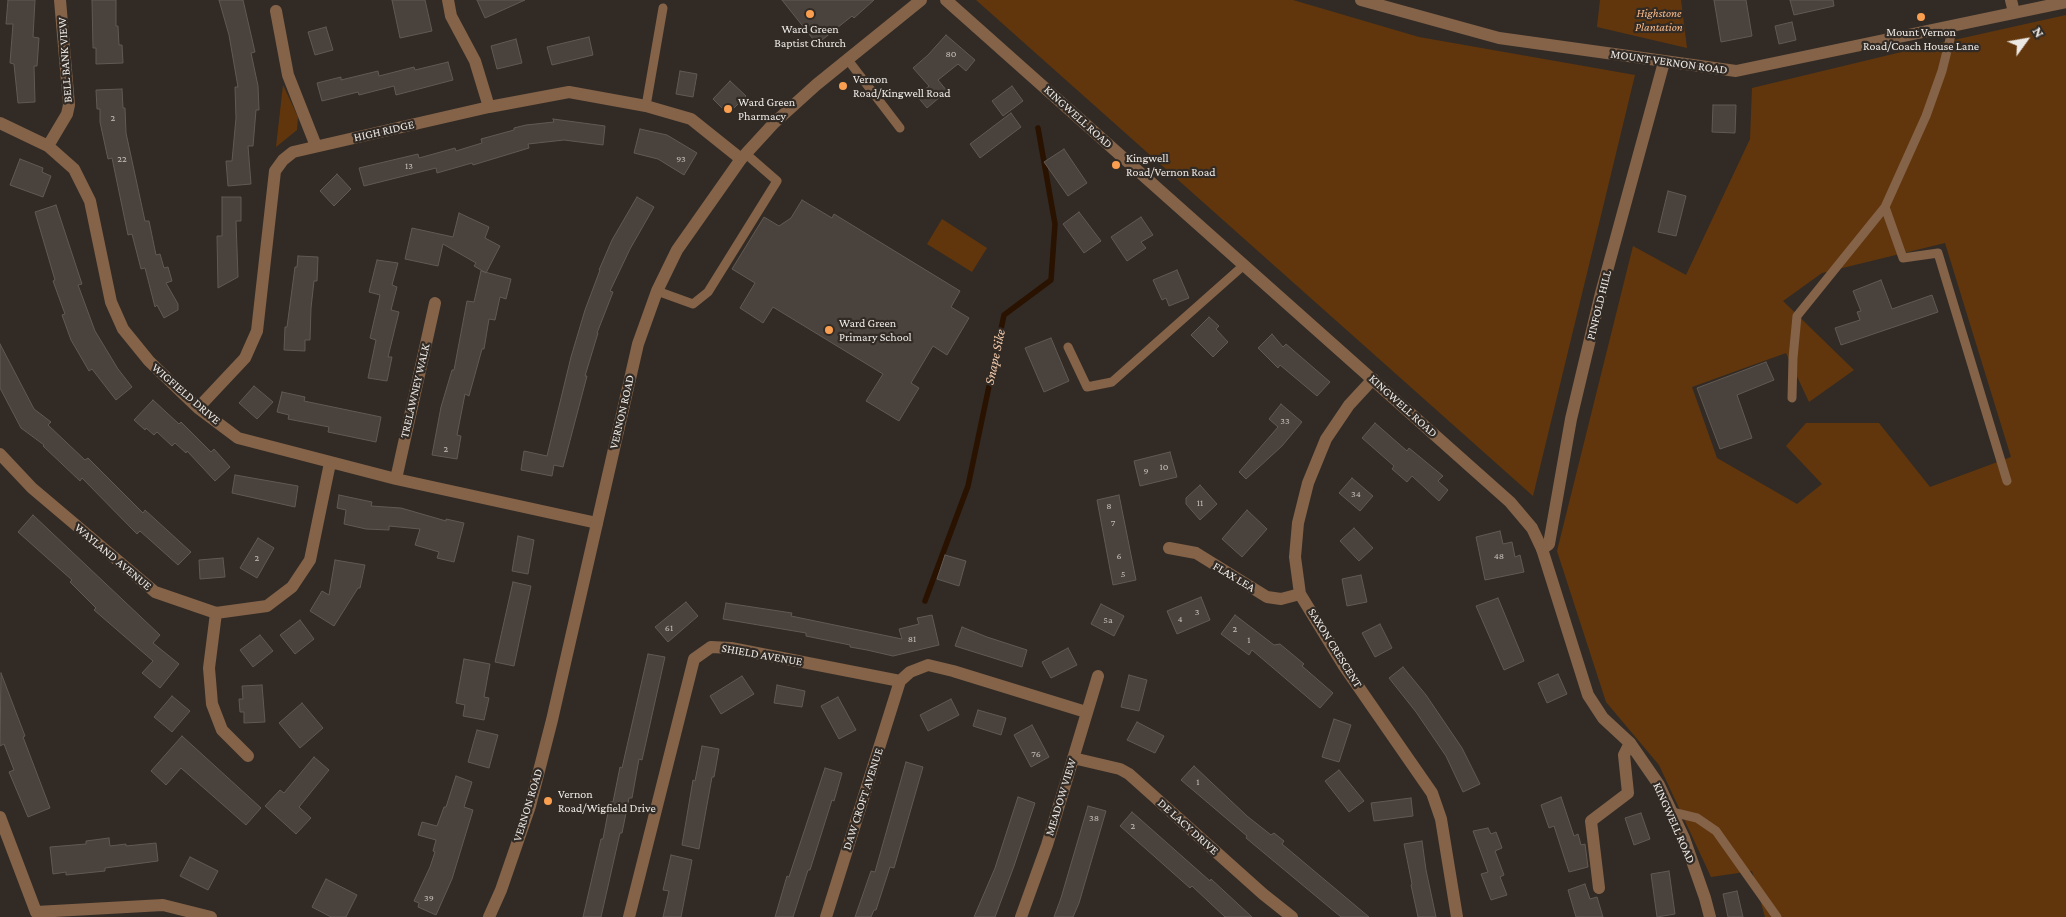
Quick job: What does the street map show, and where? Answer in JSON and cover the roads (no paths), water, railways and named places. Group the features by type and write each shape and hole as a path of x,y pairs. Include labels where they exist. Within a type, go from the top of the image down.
{"street":[{"name":"BELL BANK VIEW","path":"48,146 67,114 69,104 60,0"},
{"path":"448,0 451,16 475,61 489,107"},
{"name":"VERNON ROAD","path":"489,917 501,890 530,806 552,720 638,344 657,291 677,250 744,157 774,123 921,0"},
{"name":"KINGWELL ROAD","path":"946,0 1510,502 1532,528 1542,549 1588,695 1603,718 1630,743 1659,786 1684,838 1710,917"},
{"name":"MOUNT VERNON ROAD","path":"1361,0 1499,38 1736,72 1953,26 2012,6 2063,1"},
{"path":"276,11 288,75 316,146"},
{"name":"PINFOLD HILL","path":"1542,549 1548,544 1571,419 1599,303 1664,62"},
{"name":"HIGH RIDGE","path":"198,408 245,358 257,331 275,171 283,160 293,152 489,107 569,92 646,106 690,119 744,157"},
{"name":"WIGFIELD DRIVE","path":"0,123 48,146 74,169 90,201 112,302 123,329 149,361 198,408 238,438 396,479 597,523"},
{"name":"TRELAWNEY WALK","path":"396,479 435,303"},
{"name":"SAXON CRESCENT","path":"1373,379 1349,405 1326,439 1308,483 1298,524 1295,557 1300,594 1344,666 1432,793 1441,819 1457,917"},
{"name":"WAYLAND AVENUE","path":"0,454 32,488 155,592 216,613 267,606 292,587 310,560 330,463"},
{"name":"FLAX LEA","path":"1169,548 1196,553 1268,597 1281,599 1300,594"},
{"path":"216,613 209,668 212,704 222,730 248,756"},
{"name":"SHIELD AVENUE","path":"630,917 694,659 711,647 731,648 900,682"},
{"path":"900,682 910,672 928,665 1086,712"},
{"name":"MEADOW VIEW","path":"1021,917 1041,862 1098,676"},
{"name":"DAW CROFT AVENUE","path":"826,917 900,682"},
{"path":"1599,888 1591,822 1628,793 1624,754 1630,743"},
{"name":"DE LACY DRIVE","path":"1073,758 1120,769 1129,774 1256,888 1292,917"},
{"path":"0,817 35,914 163,905 211,917"}],"lane":[{"path":"646,106 663,8"},
{"path":"1792,398 1797,316 1885,207 1926,116 1942,71 1953,26"},
{"path":"848,60 900,128"},
{"path":"657,291 693,304 708,292 777,181 744,157"},
{"path":"1885,207 1903,258 1938,253 2007,481"},
{"path":"1068,347 1087,387 1112,382 1244,265"},
{"path":"1672,812 1697,818 1716,831 1777,917"}],"waterway":[{"name":"Snape Sike","path":"925,601 968,486 1004,315 1051,280 1055,224 1038,128"}],"place":[{"name":"Ward Green Baptist Church","path":"810,14"},
{"name":"Mount Vernon Road/Coach House Lane","path":"1921,17"},
{"name":"Vernon Road/Kingwell Road","path":"843,86"},
{"name":"Ward Green Pharmacy","path":"728,109"},
{"name":"Kingwell Road/Vernon Road","path":"1116,165"},
{"name":"Ward Green Primary School","path":"829,330"},
{"name":"Vernon Road/Wigfield Drive","path":"548,801"}],"park label":[{"name":"Highstone Plantation","path":"1659,20"}]}
